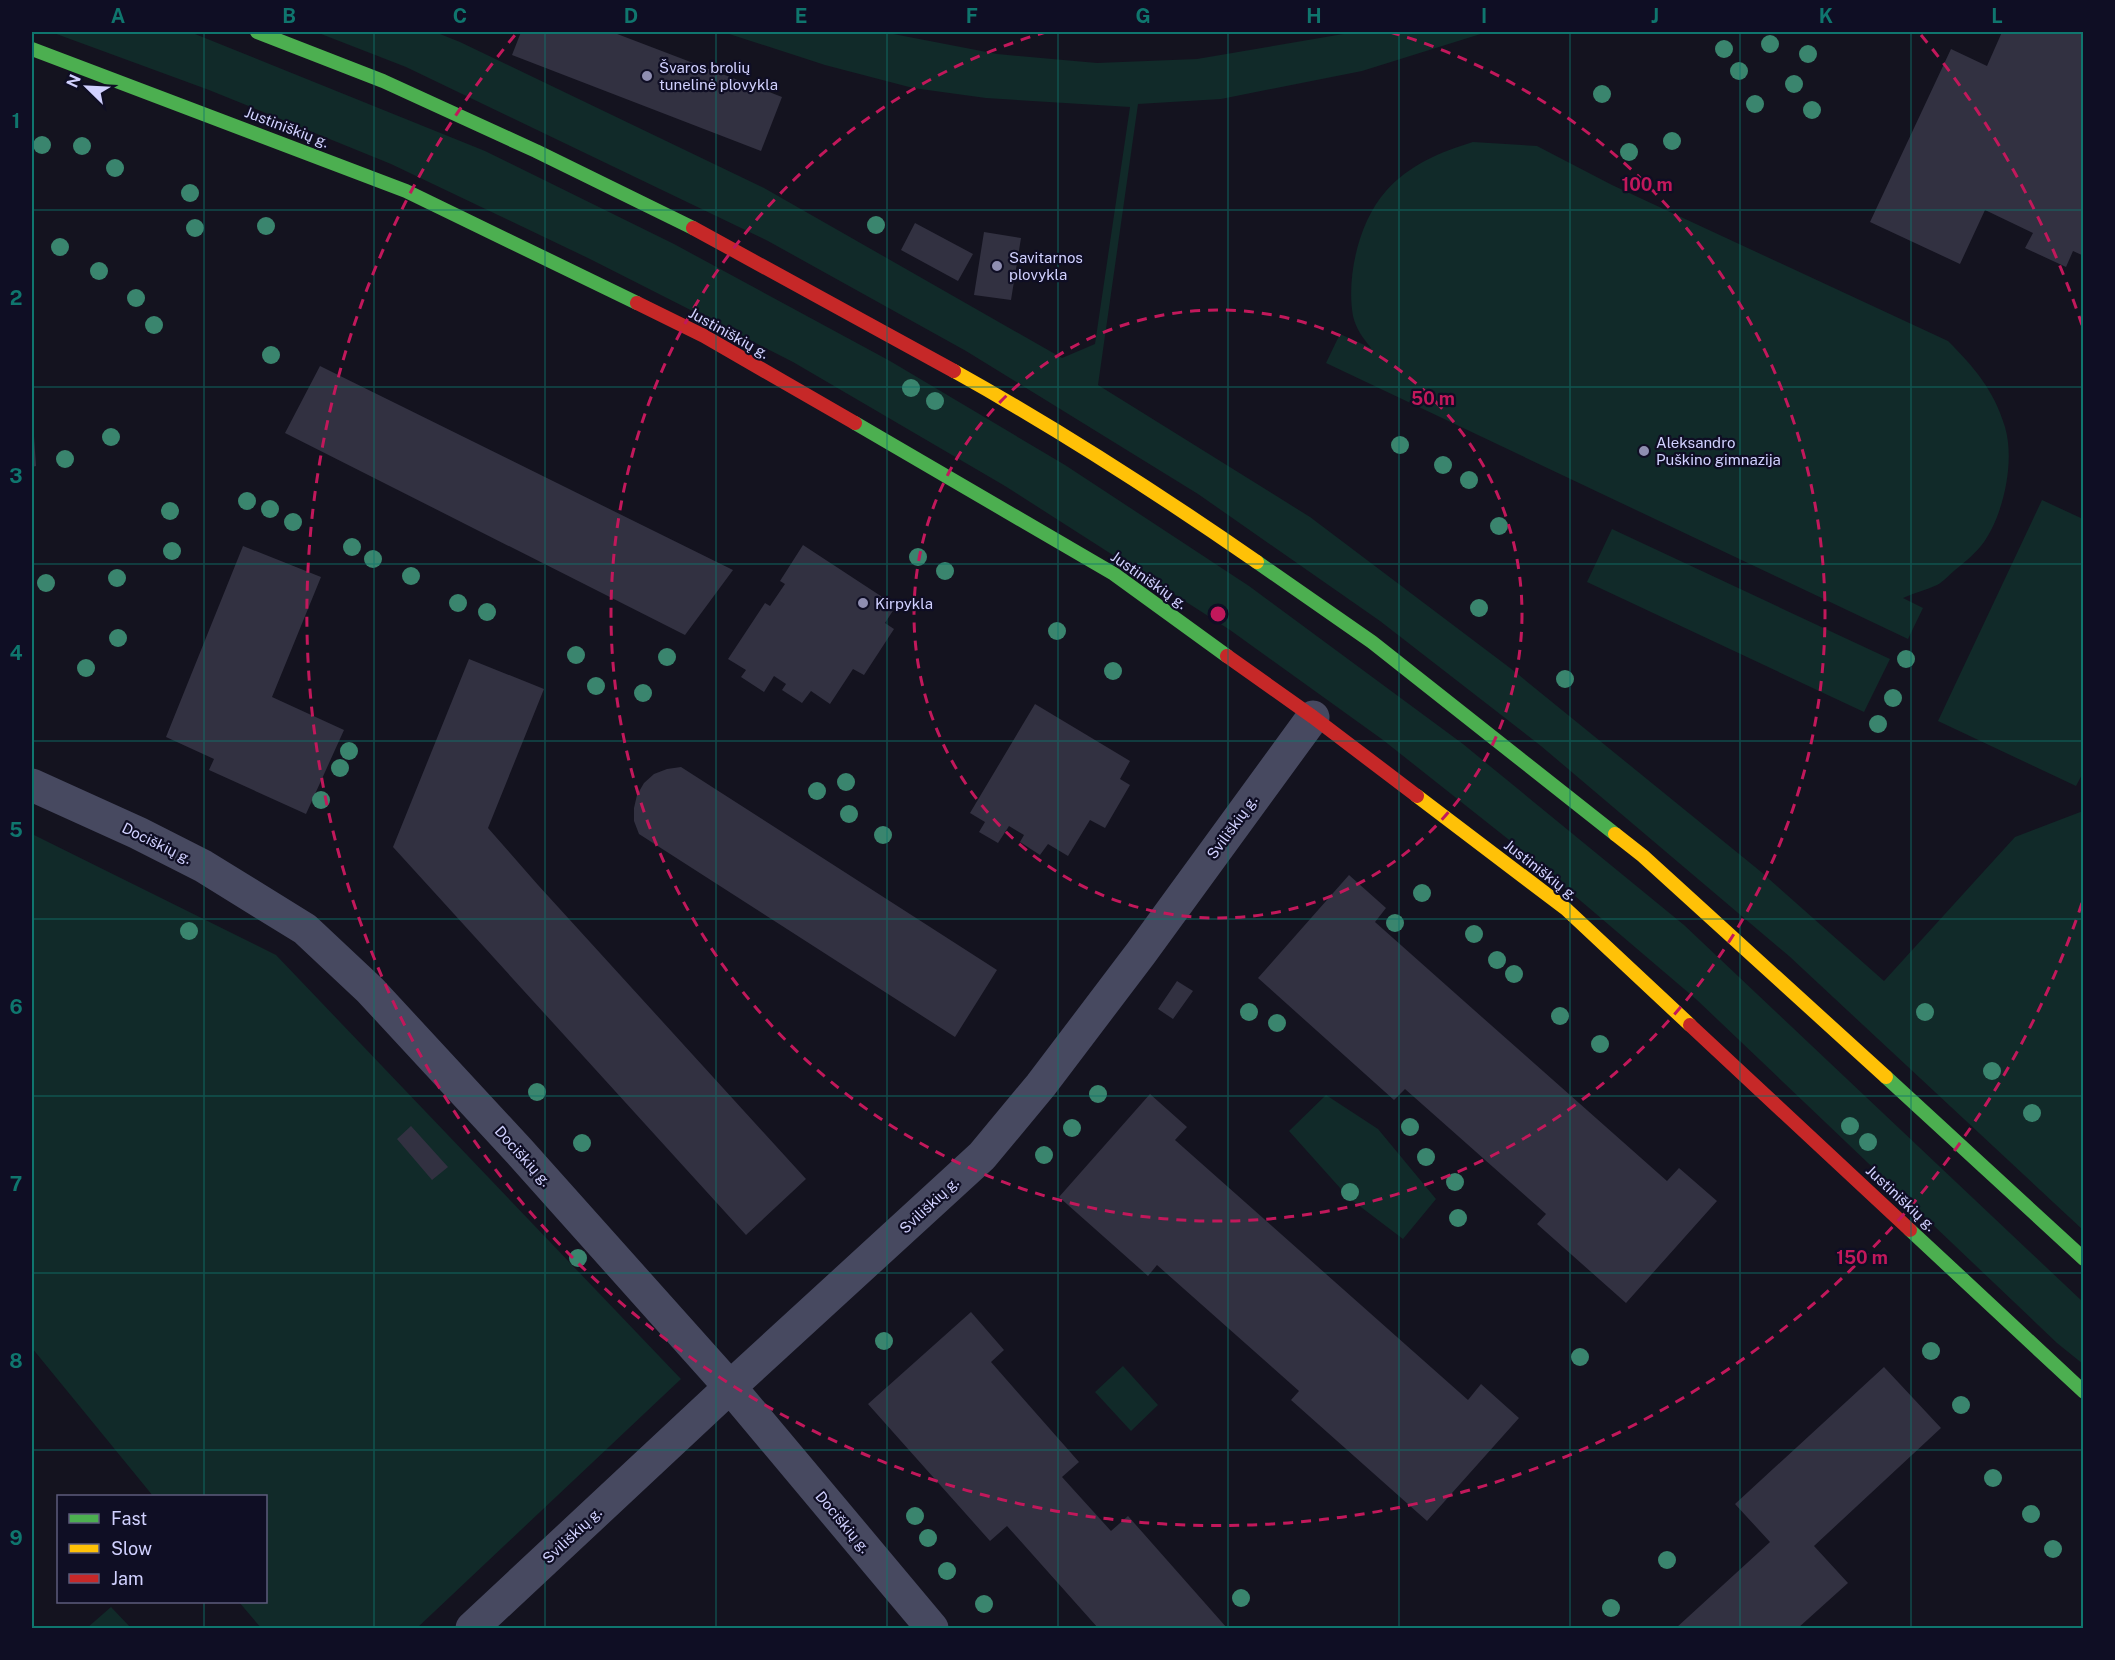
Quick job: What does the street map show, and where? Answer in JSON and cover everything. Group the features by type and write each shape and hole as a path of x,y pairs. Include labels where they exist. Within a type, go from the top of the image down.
{"main road":[{"path":"257,32 383,81 536,151 718,240 1011,403 1218,535 1372,642 1643,856 2084,1259"},
{"name":"Justiniškių g.","path":"32,49 406,191 704,336 1114,574 1313,717 1566,909 2084,1392"}],"street":[{"name":"Sviliškių g.","path":"472,1629 730,1387 982,1156 1041,1085 1141,953 1313,717"},
{"name":"Dociškių g.","path":"32,785 138,833 203,866 305,929 370,990 519,1151 730,1387 932,1629"}],"green space":[{"path":"51,32 190,32 485,151 674,244 890,361 1065,465 1249,586 1463,744 1684,925 2083,1302 2083,1364 2057,1343 1697,1000 1513,843 1383,740 1230,630 1005,486 793,362 590,259 391,164 209,90"},
{"path":"316,32 435,32 460,42 764,188 1062,358 1095,344 1130,107 986,98 913,88 825,65 723,32 883,32 997,54 1097,63 1197,59 1355,32 1487,32 1362,71 1221,99 1138,104 1098,385 1310,517 1514,671 1760,871 1884,981 2015,837 2083,811 2083,1230 1789,956 1541,746 1380,621 1198,494 966,351 768,241 406,67"},
{"path":"1473,142 1537,146 1612,185 1948,341 1966,360 1989,390 2005,427 2009,455 2006,486 1997,517 1978,550 1939,584 1903,598 1923,608 1908,639 1326,363 1340,334 1371,348 1354,321 1351,284 1362,233 1377,203 1395,182 1415,167 1437,155"},
{"path":"2042,500 2083,519 2084,771 2076,786 1938,721"},
{"path":"1612,529 1890,659 1864,712 1587,582"},
{"path":"32,834 276,955 681,1379 417,1628 261,1628 240,1603 267,1603 267,1495 152,1495 32,1348"},
{"path":"1326,1095 1378,1129 1436,1199 1403,1239 1349,1198 1289,1131"},
{"path":"1123,1366 1158,1405 1131,1431 1095,1392"},
{"path":"111,1607 131,1628 87,1628"}],"building":[{"name":"Švaros brolių tunelinė plovykla","path":"521,32 612,32 782,97 761,151 512,55"},
{"path":"2002,32 2084,32 2084,256 2073,251 2066,267 2025,248 2033,233 1985,210 1960,264 1870,222 1951,49 1987,66"},
{"path":"915,223 973,254 958,281 901,250"},
{"name":"Savitarnos plovykla","path":"984,232 1021,238 1011,300 974,295"},
{"path":"320,366 733,570 685,635 285,433"},
{"path":"32,421 36,466 32,467"},
{"path":"803,545 896,606 885,623 894,629 864,675 853,669 830,704 811,691 802,703 782,690 786,684 774,676 764,692 741,677 746,670 728,659 765,603 770,606 785,584 780,581"},
{"path":"243,546 321,577 272,697 344,730 306,814 209,770 214,759 166,737"},
{"path":"469,659 544,689 488,828 806,1179 746,1235 393,847"},
{"path":"1035,704 1130,761 1120,779 1130,785 1105,828 1090,820 1068,856 1048,844 1040,855 1020,842 1024,835 1009,826 998,843 979,832 985,822 970,813"},
{"path":"681,767 997,970 955,1037 639,834 634,821 634,808 637,795 644,783 654,774"},
{"path":"1349,875 1386,908 1375,922 1667,1181 1679,1168 1717,1201 1626,1303 1537,1224 1546,1214 1405,1089 1394,1100 1258,978"},
{"path":"1177,981 1193,991 1173,1019 1158,1009"},
{"path":"1150,1094 1187,1127 1175,1140 1468,1400 1481,1384 1519,1418 1427,1521 1291,1400 1299,1391 1157,1265 1148,1276 1059,1197"},
{"path":"411,1126 448,1167 432,1180 397,1139"},
{"path":"971,1312 1004,1350 991,1362 1079,1462 1062,1477 1111,1531 1128,1516 1227,1628 1098,1628 1007,1526 990,1541 868,1404"},
{"path":"1884,1367 1941,1428 1814,1546 1848,1583 1798,1628 1676,1628 1770,1542 1735,1504"}],"traffic: fast":[{"path":"257,32 383,81 536,151 693,228"},
{"path":"32,49 406,191 637,303"},
{"path":"855,423 1114,574 1227,656"},
{"path":"1257,562 1372,642 1615,834"},
{"path":"1886,1077 2084,1259"},
{"path":"1910,1230 2084,1392"}],"traffic: slow":[{"path":"954,371 1108,463 1257,562"},
{"path":"1417,796 1566,909 1690,1025"},
{"path":"1615,834 1643,856 1886,1077"}],"traffic: jam":[{"path":"693,228 954,371"},
{"path":"637,303 704,336 855,423"},
{"path":"1227,656 1313,717 1417,796"},
{"path":"1690,1025 1910,1230"}],"place":[{"name":"Švaros brolių tunelinė plovykla","path":"647,76"},
{"name":"Savitarnos plovykla","path":"997,266"},
{"name":"Aleksandro Puškino gimnazija","path":"1644,451"},
{"name":"Kirpykla","path":"863,603"}]}
